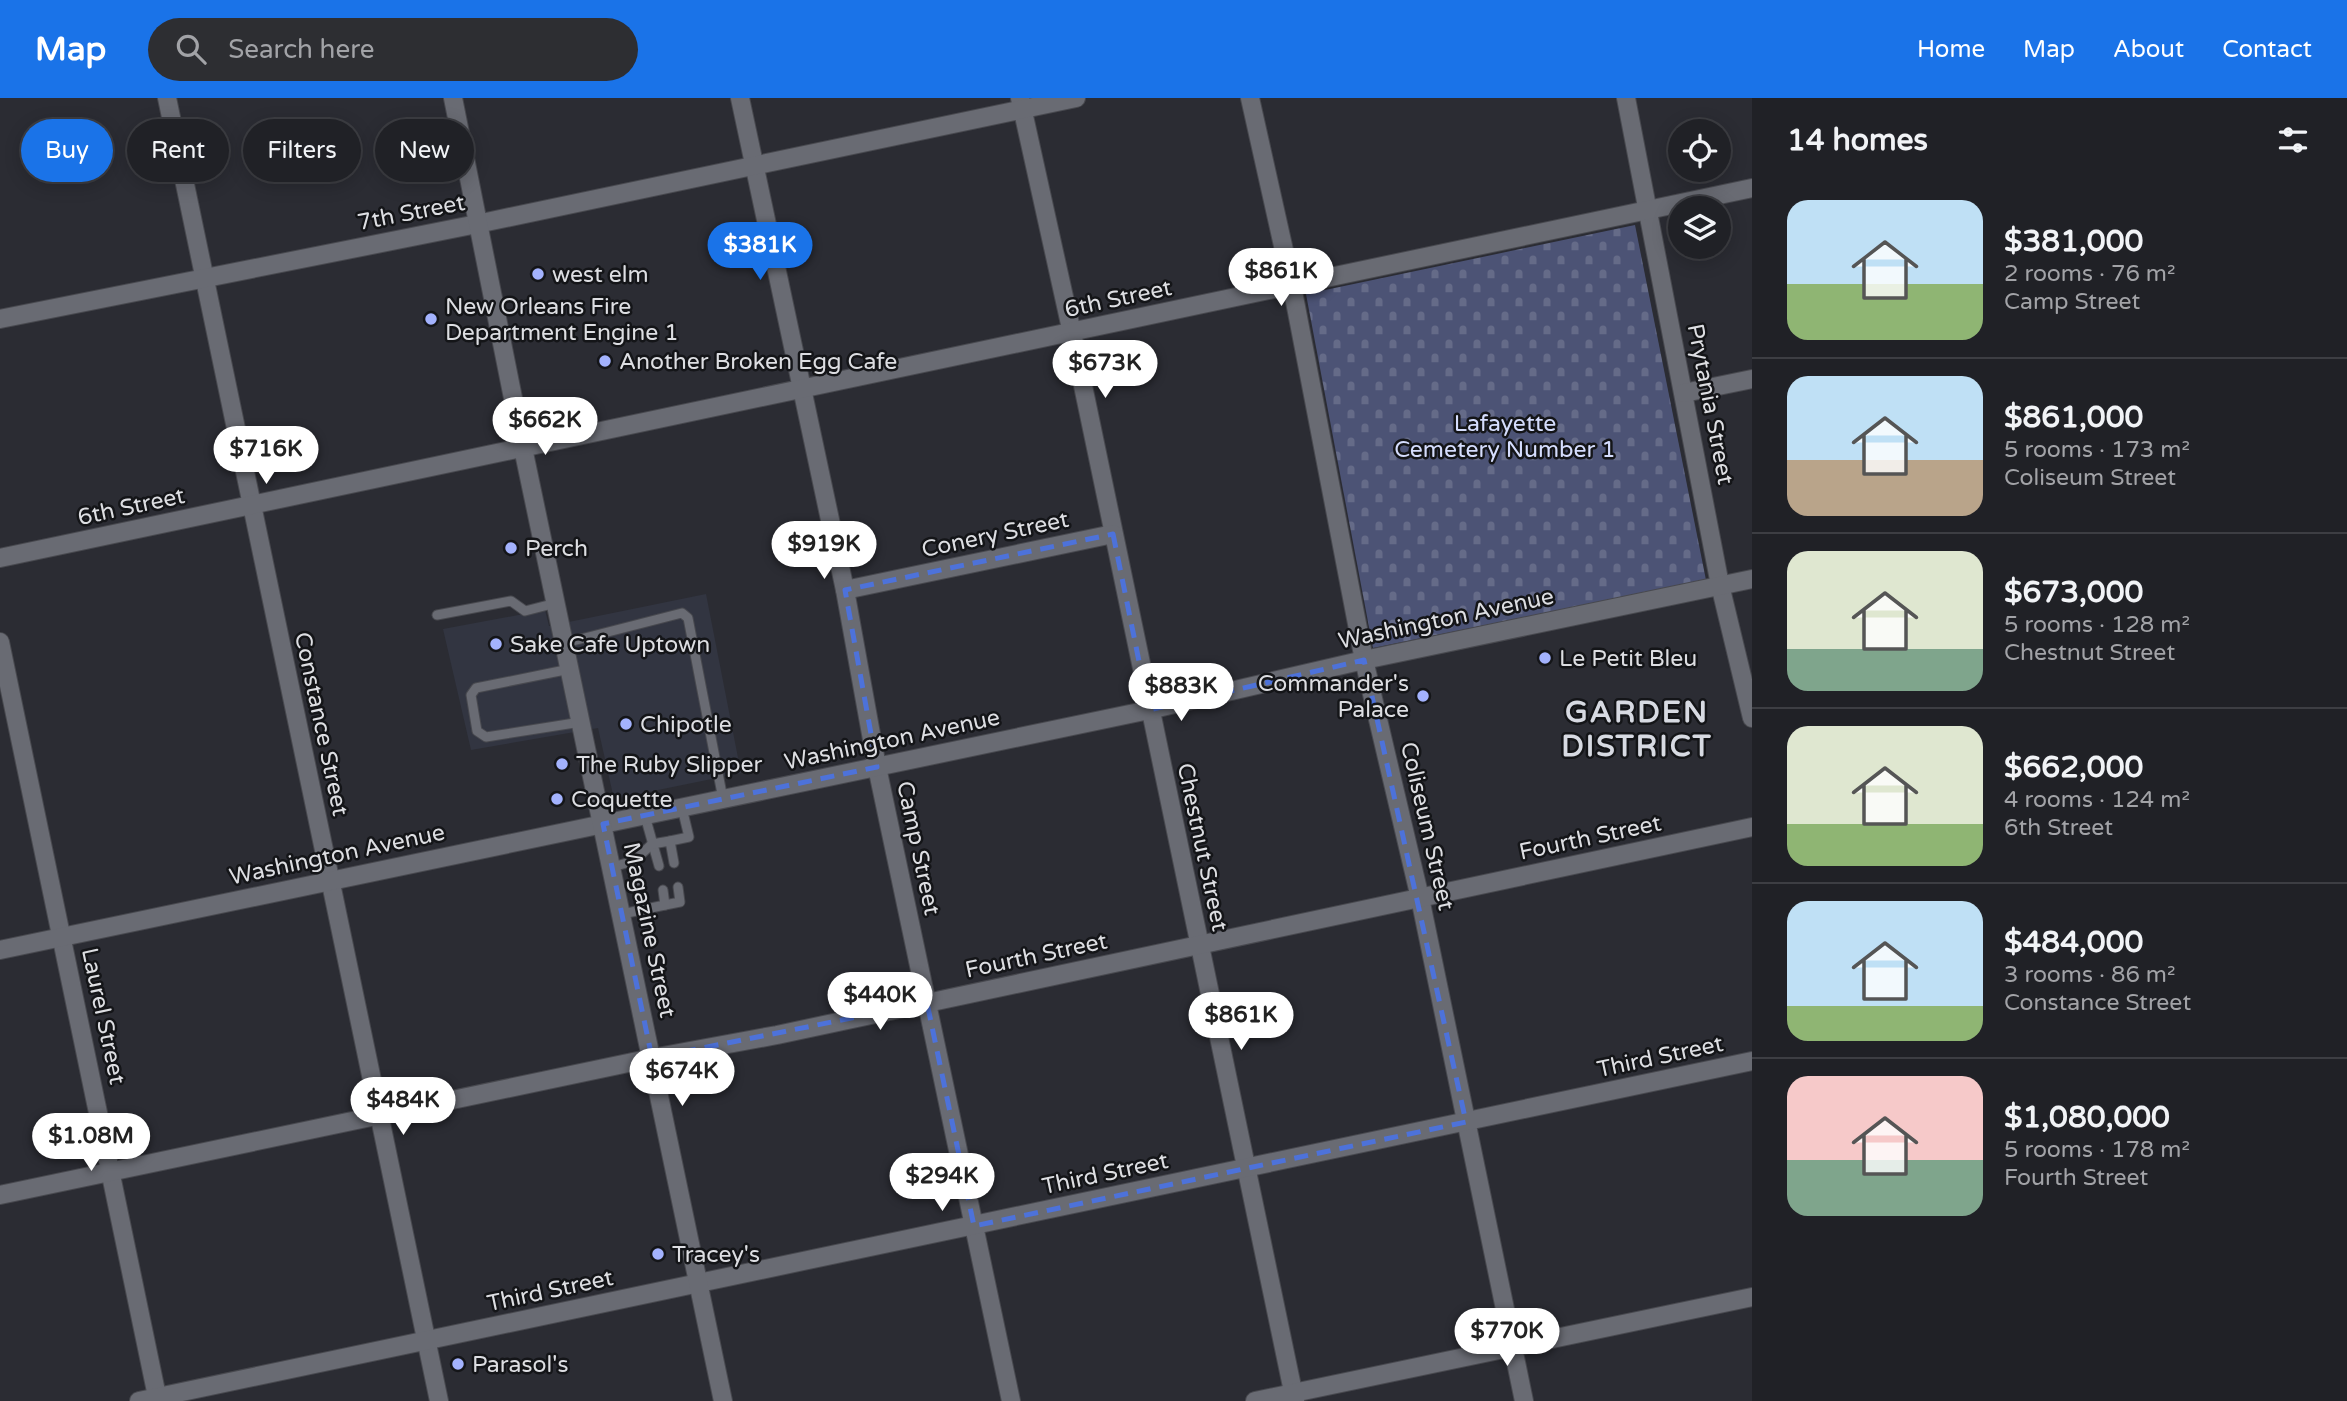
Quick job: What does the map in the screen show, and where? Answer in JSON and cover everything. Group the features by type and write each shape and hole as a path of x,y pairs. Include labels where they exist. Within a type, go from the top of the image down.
{"street":[{"name":"Constance Street","path":"167,98 439,1401"},
{"name":"Magazine Street","path":"453,98 523,448 723,1401"},
{"name":"Camp Street","path":"740,98 845,590 877,767 1011,1401"},
{"name":"7th Street","path":"0,319 755,167 1021,104 1076,98"},
{"name":"Coliseum Street","path":"1250,98 1292,286 1364,660 1420,898 1524,1401"},
{"name":"Prytania Street","path":"1626,98 1720,585 1752,719"},
{"name":"Chestnut Street","path":"1021,104 1072,333 1294,1397"},
{"name":"6th Street","path":"0,558 1752,188"},
{"path":"1684,393 1752,379"},
{"name":"Conery Street","path":"845,590 1113,534"},
{"name":"Washington Avenue","path":"0,950 1149,710 1364,660 1752,579"},
{"name":"Laurel Street","path":"0,642 158,1399"},
{"name":"Fourth Street","path":"0,1195 927,1003 1752,827"},
{"name":"Third Street","path":"139,1401 1752,1061"},
{"path":"1255,1401 1294,1397 1513,1347 1752,1297"}],"lane":[{"path":"437,615 511,601 524,611 556,603"},
{"path":"565,643 682,613 688,618 723,799"},
{"path":"570,669 476,688 471,695 477,731 486,737 582,722"},
{"path":"612,867 634,861 652,844 689,837 682,807"},
{"path":"645,816 659,866"},
{"path":"670,841 674,863"},
{"path":"634,861 644,909"},
{"path":"622,914 680,902 678,887"},
{"path":"663,890 665,905"}],"highlighted area":[{"path":"1113,534 1149,710 1364,660 1466,1122 974,1226 927,1003 652,1058 603,824 877,767 845,590"}],"shaded area":[{"path":"706,594 741,773 614,799 598,728 471,750 443,629 545,610 549,626"}],"green space":[{"name":"Lafayette Cemetery Number 1","path":"1635,225 1706,580 1373,648 1306,294"}],"place":[{"name":"west elm","path":"538,274"},
{"name":"New Orleans Fire Department Engine 1","path":"431,319"},
{"name":"Another Broken Egg Cafe","path":"605,361"},
{"name":"Perch","path":"511,548"},
{"name":"Sake Cafe Uptown","path":"496,644"},
{"name":"Le Petit Bleu","path":"1545,658"},
{"name":"Commander's Palace","path":"1423,696"},
{"name":"Chipotle","path":"626,724"},
{"name":"The Ruby Slipper","path":"562,764"},
{"name":"Coquette","path":"557,799"},
{"name":"Tracey's","path":"658,1254"},
{"name":"Parasol's","path":"458,1364"}],"district":[{"name":"GARDEN DISTRICT","path":"1637,729"}]}
